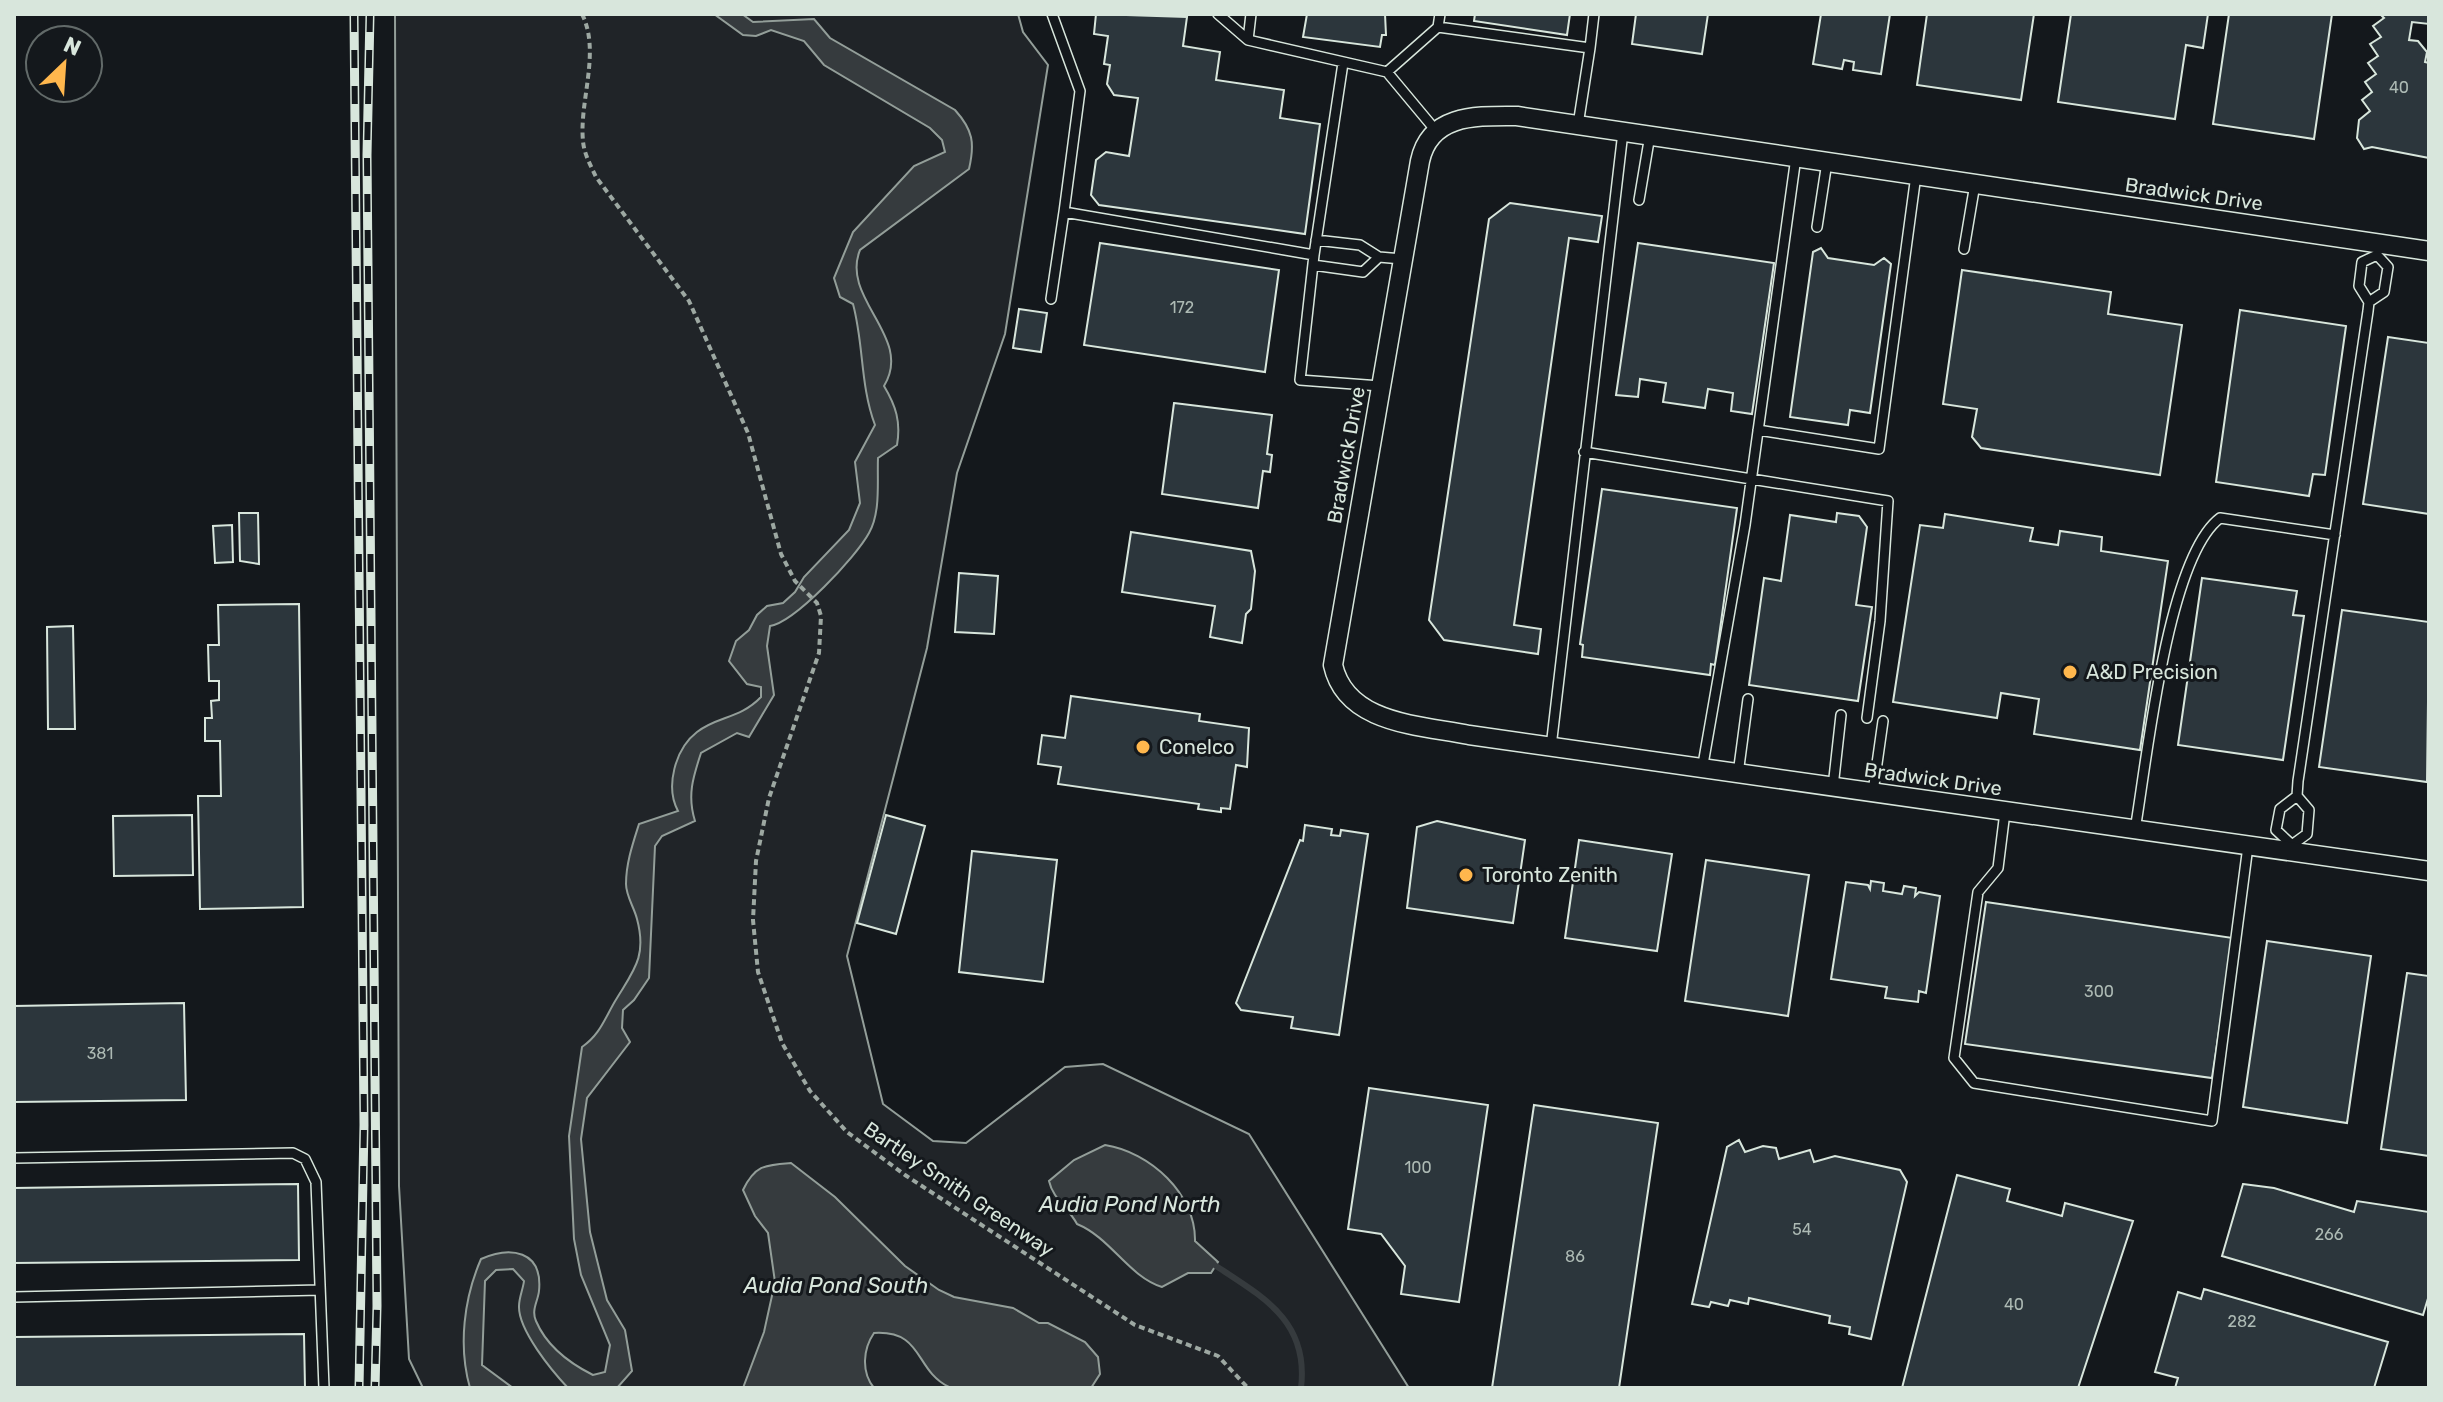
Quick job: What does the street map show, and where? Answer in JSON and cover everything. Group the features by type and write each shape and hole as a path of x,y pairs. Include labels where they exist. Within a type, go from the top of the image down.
{"street":[{"name":"Bradwick Drive","path":"2429,251 2377,249 1975,184 1578,125 1487,115 1450,120 1422,149 1334,657 1337,685 1361,710 1469,735 2248,846 2287,847 2429,871"}],"lane":[{"path":"1051,299 1080,91 1052,14"},
{"path":"1218,14 1248,40 1387,72 1437,132"},
{"path":"1248,40 1251,14"},
{"path":"1387,72 1438,27 1440,14"},
{"path":"1578,125 1594,14"},
{"path":"1438,27 1590,48"},
{"path":"1343,63 1313,260 1300,380 1380,386"},
{"path":"1551,747 1623,132"},
{"path":"1639,200 1650,135"},
{"path":"1702,770 1751,479 1796,157"},
{"path":"1817,227 1827,162"},
{"path":"1758,430 1879,449 1916,175"},
{"path":"1964,249 1975,184"},
{"path":"1064,212 1363,272 1379,257"},
{"path":"1316,240 1360,245 1379,257 1402,259"},
{"path":"2297,796 2309,810 2307,834 2287,847 2276,830 2280,809 2297,796 2369,302 2359,286 2362,262 2377,249 2388,267 2384,292 2369,302"},
{"path":"1584,452 1888,501 1880,621 1867,718"},
{"path":"2135,830 2177,594 2206,528 2220,518 2335,535"},
{"path":"1738,774 1748,699"},
{"path":"1833,788 1841,715"},
{"path":"1873,793 1883,721"},
{"path":"2005,812 1998,868 1978,892 1954,1058 1974,1083 2212,1121 2248,846"},
{"path":"14,1158 293,1153 305,1159 316,1182 324,1388"},
{"path":"14,1297 320,1290"}],"path":[{"name":"Bartley Smith Greenway","path":"582,14 589,42 583,141 587,157 596,177 650,244 689,301 748,433 781,554 795,581 817,603 822,639 819,653 769,798 756,861 753,920 758,972 782,1043 810,1091 847,1132 893,1167 1135,1325 1218,1356 1248,1388"}],"shaded area":[{"path":"395,14 1018,14 1023,32 1048,65 1005,334 957,473 927,648 847,956 883,1104 933,1141 966,1143 1065,1067 1103,1064 1249,1134 1409,1388 423,1388 409,1359 399,1186"}],"water":[{"path":"714,14 742,14 753,22 814,19 830,38 955,110 969,131 971,160 969,169 860,250 857,268 860,285 890,351 891,368 884,386 898,421 897,445 878,458 877,506 873,525 852,557 824,587 794,613 770,626 767,646 774,695 749,737 737,733 701,753 691,795 695,821 662,836 655,846 649,978 623,1010 622,1028 630,1042 587,1098 581,1139 590,1232 607,1300 625,1330 632,1371 617,1388 568,1388 545,1361 524,1327 519,1306 524,1281 513,1269 496,1270 485,1281 482,1365 513,1388 470,1388 464,1339 470,1290 481,1259 503,1253 522,1255 536,1267 539,1291 535,1317 553,1346 593,1375 605,1372 610,1345 581,1275 574,1239 569,1136 582,1047 602,1025 640,953 640,932 626,884 632,846 639,824 678,811 672,780 678,758 689,739 705,727 745,710 761,697 761,687 747,684 729,661 736,641 749,630 757,615 767,606 783,603 795,592 804,577 849,530 860,503 855,462 875,425 867,395 853,304 840,297 834,278 853,232 914,166 945,152 942,140 930,128 824,65 804,41 771,30 756,36 743,35"},
{"name":"Audia Pond North","path":"1105,1145 1122,1149 1154,1166 1179,1192 1188,1207 1195,1241 1218,1262 1211,1273 1188,1273 1162,1287 1139,1274 1100,1238 1077,1224 1049,1181 1074,1160"},
{"name":"Audia Pond South","path":"791,1163 835,1197 905,1266 939,1290 954,1297 1013,1308 1039,1323 1048,1323 1085,1342 1098,1357 1100,1374 1091,1388 994,1390 949,1387 938,1380 902,1338 874,1333 868,1346 865,1368 874,1388 743,1388 764,1332 775,1282 768,1233 755,1216 743,1190 762,1168"}],"building":[{"path":"1096,14 1187,17 1183,46 1220,52 1216,80 1284,90 1280,118 1320,124 1305,234 1099,205 1091,195 1096,160 1106,152 1129,156 1138,98 1114,95 1107,84 1110,65 1104,64 1108,36 1094,34"},
{"path":"1307,14 1385,14 1386,35 1382,35 1380,47 1303,37"},
{"path":"1475,14 1570,14 1567,35 1474,21"},
{"path":"1636,14 1708,14 1702,54 1632,44"},
{"path":"1821,14 1890,14 1881,74 1853,70 1854,62 1844,60 1842,69 1813,64"},
{"path":"1927,14 2034,14 2021,100 1917,85"},
{"path":"2071,14 2208,14 2203,48 2186,45 2175,119 2058,102"},
{"path":"2229,14 2332,14 2314,139 2213,124"},
{"path":"2380,14 2429,14 2429,24 2412,22 2409,40 2418,41 2427,52 2425,62 2429,63 2429,158 2372,147 2364,149 2357,138 2359,120 2370,111 2362,100 2372,92 2365,82 2376,74 2368,63 2378,56 2370,44 2381,37 2373,26 2384,18"},
{"path":"1510,203 1602,216 1598,242 1569,238 1514,625 1541,629 1538,654 1444,640 1429,620 1489,219"},
{"path":"1100,243 1279,270 1265,372 1084,345"},
{"path":"1638,243 1774,263 1752,414 1731,411 1733,393 1708,389 1705,408 1663,402 1666,383 1640,379 1638,397 1616,395"},
{"path":"1821,248 1828,258 1874,265 1884,258 1891,264 1870,413 1850,410 1848,425 1790,417 1813,252"},
{"path":"1962,270 2111,292 2108,314 2182,325 2160,475 1981,448 1972,437 1977,409 1943,404"},
{"path":"1019,309 1047,313 1041,352 1013,348"},
{"path":"2240,310 2346,326 2325,475 2313,474 2309,496 2216,482"},
{"path":"2388,337 2429,343 2429,514 2363,504"},
{"path":"1174,403 1272,415 1267,454 1272,455 1270,472 1263,471 1258,508 1162,494"},
{"path":"1602,489 1737,508 1715,665 1711,664 1710,675 1582,657 1583,645 1580,644"},
{"path":"239,513 258,513 259,564 240,561"},
{"path":"1837,513 1859,516 1867,527 1856,605 1872,607 1858,701 1749,685 1764,578 1781,581 1790,515 1836,522"},
{"path":"1945,514 2033,528 2030,541 2058,545 2060,531 2102,537 2101,551 2168,561 2140,750 2034,734 2039,699 2001,693 1997,718 1893,702 1920,525 1943,528"},
{"path":"232,525 233,562 215,563 213,526"},
{"path":"1131,532 1251,551 1255,571 1251,609 1246,614 1242,643 1210,637 1215,606 1122,592"},
{"path":"959,573 998,576 994,634 955,632"},
{"path":"2202,578 2297,591 2293,615 2304,616 2283,760 2178,745"},
{"path":"299,604 303,907 200,909 198,796 221,796 220,741 205,741 205,718 212,718 211,701 219,700 219,681 209,681 208,645 219,645 218,605"},
{"path":"2342,610 2429,622 2427,782 2319,767"},
{"path":"73,626 75,729 48,729 47,627"},
{"name":"Conelco","path":"1071,696 1200,714 1199,721 1249,728 1247,767 1236,765 1230,809 1221,808 1221,812 1198,809 1199,804 1058,784 1061,767 1038,764 1042,735 1065,738"},
{"path":"192,815 193,875 114,876 113,816"},
{"path":"886,815 925,826 896,934 857,923"},
{"name":"Toronto Zenith","path":"1437,821 1525,840 1513,923 1407,908 1417,827"},
{"path":"1305,825 1332,829 1331,835 1340,836 1341,830 1368,834 1339,1035 1291,1028 1293,1017 1241,1010 1236,1003 1300,840 1303,841"},
{"path":"1579,840 1672,854 1657,951 1565,938"},
{"path":"972,851 1057,860 1043,982 959,972"},
{"path":"1706,860 1809,875 1788,1016 1685,1001"},
{"path":"1871,881 1884,883 1883,891 1902,894 1904,886 1916,888 1915,896 1919,892 1940,896 1926,993 1919,991 1918,1002 1885,998 1887,987 1831,979 1846,882 1868,885 1870,889"},
{"path":"1986,902 2233,938 2212,1078 1965,1044"},
{"path":"2267,941 2371,956 2347,1123 2243,1107"},
{"path":"2407,973 2429,976 2429,1156 2381,1149"},
{"path":"184,1003 186,1100 14,1102 14,1006"},
{"path":"1369,1088 1488,1105 1459,1302 1401,1294 1405,1266 1381,1234 1348,1229"},
{"path":"1534,1105 1658,1123 1619,1388 1492,1388"},
{"path":"1739,1140 1745,1152 1763,1146 1776,1148 1779,1159 1810,1150 1814,1162 1835,1156 1900,1170 1907,1182 1871,1339 1849,1334 1850,1327 1829,1323 1830,1316 1749,1298 1748,1304 1730,1300 1728,1306 1711,1302 1709,1307 1692,1304 1727,1147"},
{"path":"1957,1175 2010,1189 2007,1201 2062,1216 2065,1203 2133,1221 2078,1388 1902,1388"},
{"path":"298,1184 299,1260 14,1263 14,1188"},
{"path":"2243,1184 2274,1188 2354,1212 2357,1201 2429,1212 2429,1295 2423,1315 2222,1256"},
{"path":"2204,1289 2388,1342 2374,1388 2175,1388 2178,1378 2155,1372 2178,1292 2201,1299"},
{"path":"304,1334 305,1388 14,1388 14,1337"}],"waterway":[{"path":"1216,1266 1267,1301 1291,1329 1302,1365 1301,1388"}],"railway":[{"path":"354,14 364,1125 359,1388"},
{"path":"370,14 367,155 377,1306 375,1388"}],"place":[{"name":"A&D Precision","path":"2070,672"},
{"name":"Conelco","path":"1143,747"},
{"name":"Toronto Zenith","path":"1466,875"}]}
